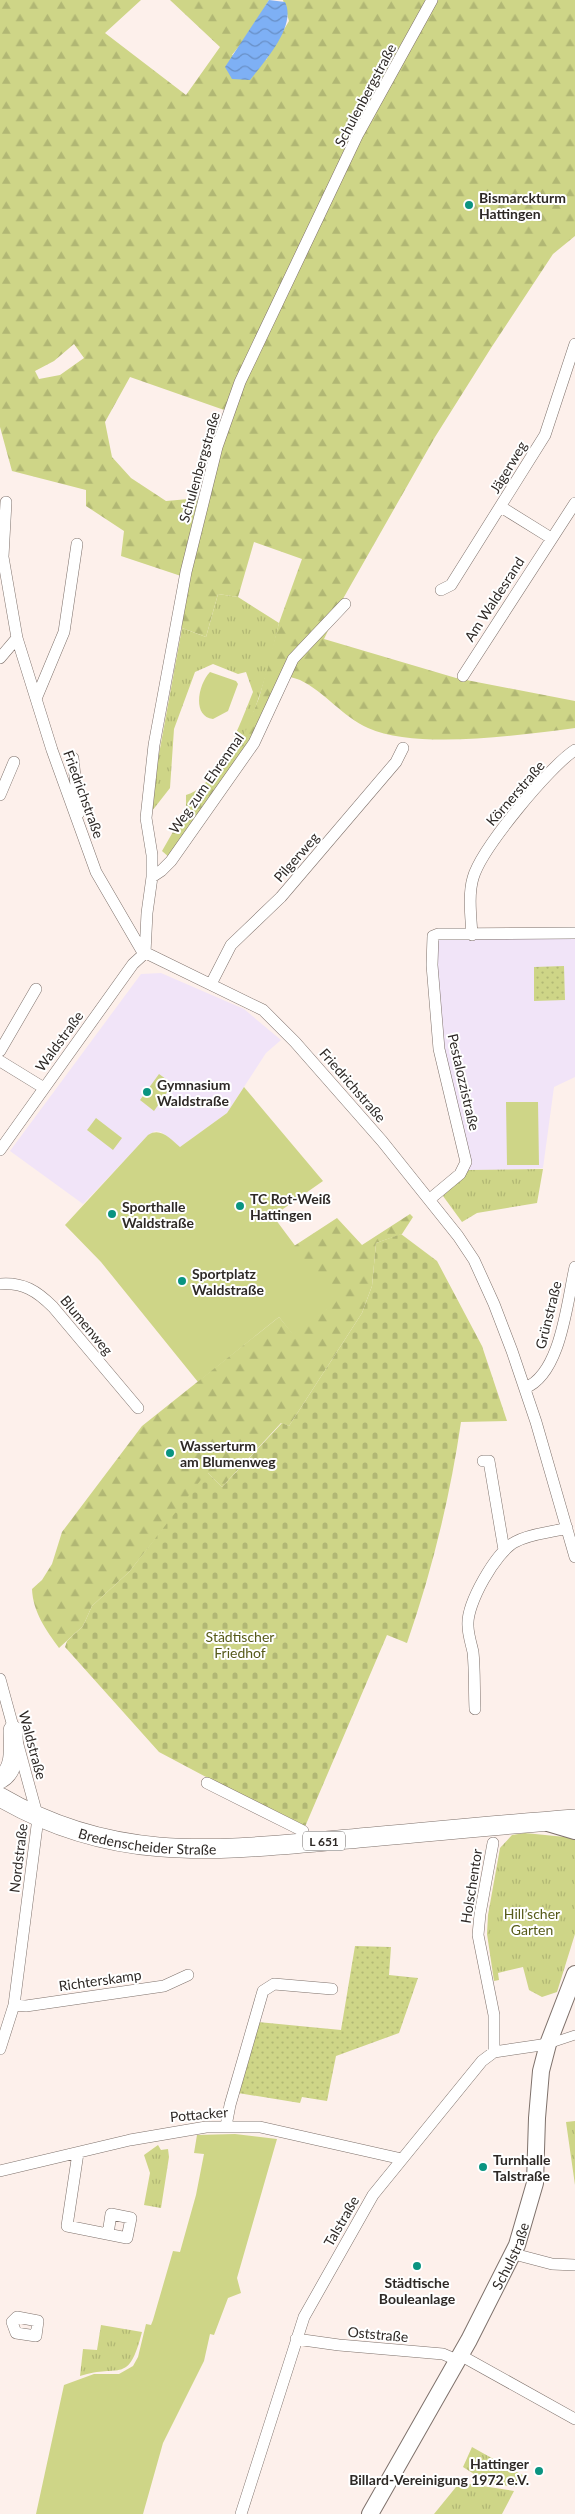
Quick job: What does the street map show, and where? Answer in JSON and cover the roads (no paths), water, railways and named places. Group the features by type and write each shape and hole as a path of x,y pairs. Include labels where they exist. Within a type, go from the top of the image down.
{"main road":[{"path":"0,1779 10,1771 13,1754 13,1730"},
{"name":"Bredenscheider Straße","path":"0,1797 38,1818 96,1837 159,1848 230,1848 304,1843 575,1819"},
{"path":"544,1821 575,1831"},
{"name":"Schulstraße","path":"370,2514 459,2358 514,2254 529,2208 534,2183 538,2092 548,2044 575,1974"}],"street":[{"name":"Schulenbergstraße","path":"145,953 146,913 152,877 152,855 146,818 154,745 186,572 217,447 240,382 358,134 432,0"},
{"name":"Jägerweg","path":"441,590 451,585 545,435 575,344"},
{"name":"Friedrichstraße","path":"6,502 3,558 17,638 80,830 96,872 139,948 145,953 263,1010 295,1042 430,1199 474,1260 494,1304 525,1388 575,1557"},
{"name":"Am Waldesrand","path":"463,676 575,503"},
{"path":"501,507 551,538"},
{"path":"36,699 64,632 77,544"},
{"name":"Weg zum Ehrenmal","path":"152,877 170,861 254,743 293,658 345,604"},
{"path":"0,658 17,638"},
{"name":"Pilgerweg","path":"211,984 231,945 281,897 331,840 396,762 403,748"},
{"name":"Körnerstraße","path":"472,935 471,885 474,873 515,812 575,750"},
{"path":"73,758 80,830"},
{"path":"0,795 14,762"},
{"path":"472,935 575,933"},
{"name":"Pestalozzistraße","path":"430,1199 460,1174 466,1162 439,1050 432,965 432,938 438,934 472,935"},
{"name":"Waldstraße","path":"0,1150 133,964 145,953"},
{"path":"0,1050 36,989"},
{"path":"0,1061 44,1088"},
{"name":"Grünstraße","path":"525,1388 535,1384 545,1373 554,1356 575,1267"},
{"name":"Blumenweg","path":"0,1284 22,1285 38,1292 53,1307 138,1408"},
{"path":"483,1461 488,1461 504,1550"},
{"path":"563,1515 575,1512"},
{"path":"475,1709 473,1654 467,1624 476,1595 487,1573 504,1550 524,1538 567,1528"},
{"name":"Waldstraße","path":"0,1679 38,1818"},
{"path":"207,1783 303,1831 304,1843"},
{"name":"Nordstraße","path":"0,2049 14,2004 38,1818"},
{"name":"Holschentor","path":"493,1843 478,1935 494,2015 494,2052"},
{"name":"Richterskamp","path":"14,2004 26,2006 164,1986 188,1975"},
{"path":"226,2126 230,2105 263,1991 274,1984 332,1989"},
{"path":"494,2052 548,2044 575,2035"},
{"name":"Talstraße","path":"241,2514 304,2317 368,2204 472,2072 494,2052"},
{"name":"Pottacker","path":"0,2171 179,2130 226,2126 260,2127 284,2131 402,2159"},
{"path":"78,2153 67,2226 108,2234"},
{"path":"514,2254 552,2264 575,2264"},
{"path":"0,2319 12,2322"},
{"name":"Oststraße","path":"295,2342 443,2354 459,2358 575,2419"}],"water":[{"path":"269,0 285,2 288,12 283,32 270,54 250,80 232,79 225,67"}],"place":[{"name":"Bismarckturm Hattingen","path":"469,205"},
{"name":"Gymnasium Waldstraße","path":"147,1092"},
{"name":"TC Rot-Weiß Hattingen","path":"240,1206"},
{"name":"Sporthalle Waldstraße","path":"112,1214"},
{"name":"Sportplatz Waldstraße","path":"182,1281"},
{"name":"Wasserturm am Blumenweg","path":"170,1453"},
{"name":"Turnhalle Talstraße","path":"483,2167"},
{"name":"Städtische Bouleanlage","path":"417,2266"},
{"name":"Hattinger Billard-Vereinigung 1972 e.V.","path":"539,2471"}],"park label":[{"name":"Städtischer Friedhof","path":"240,1644"},
{"name":"Hill’scher Garten","path":"532,1922"}]}
